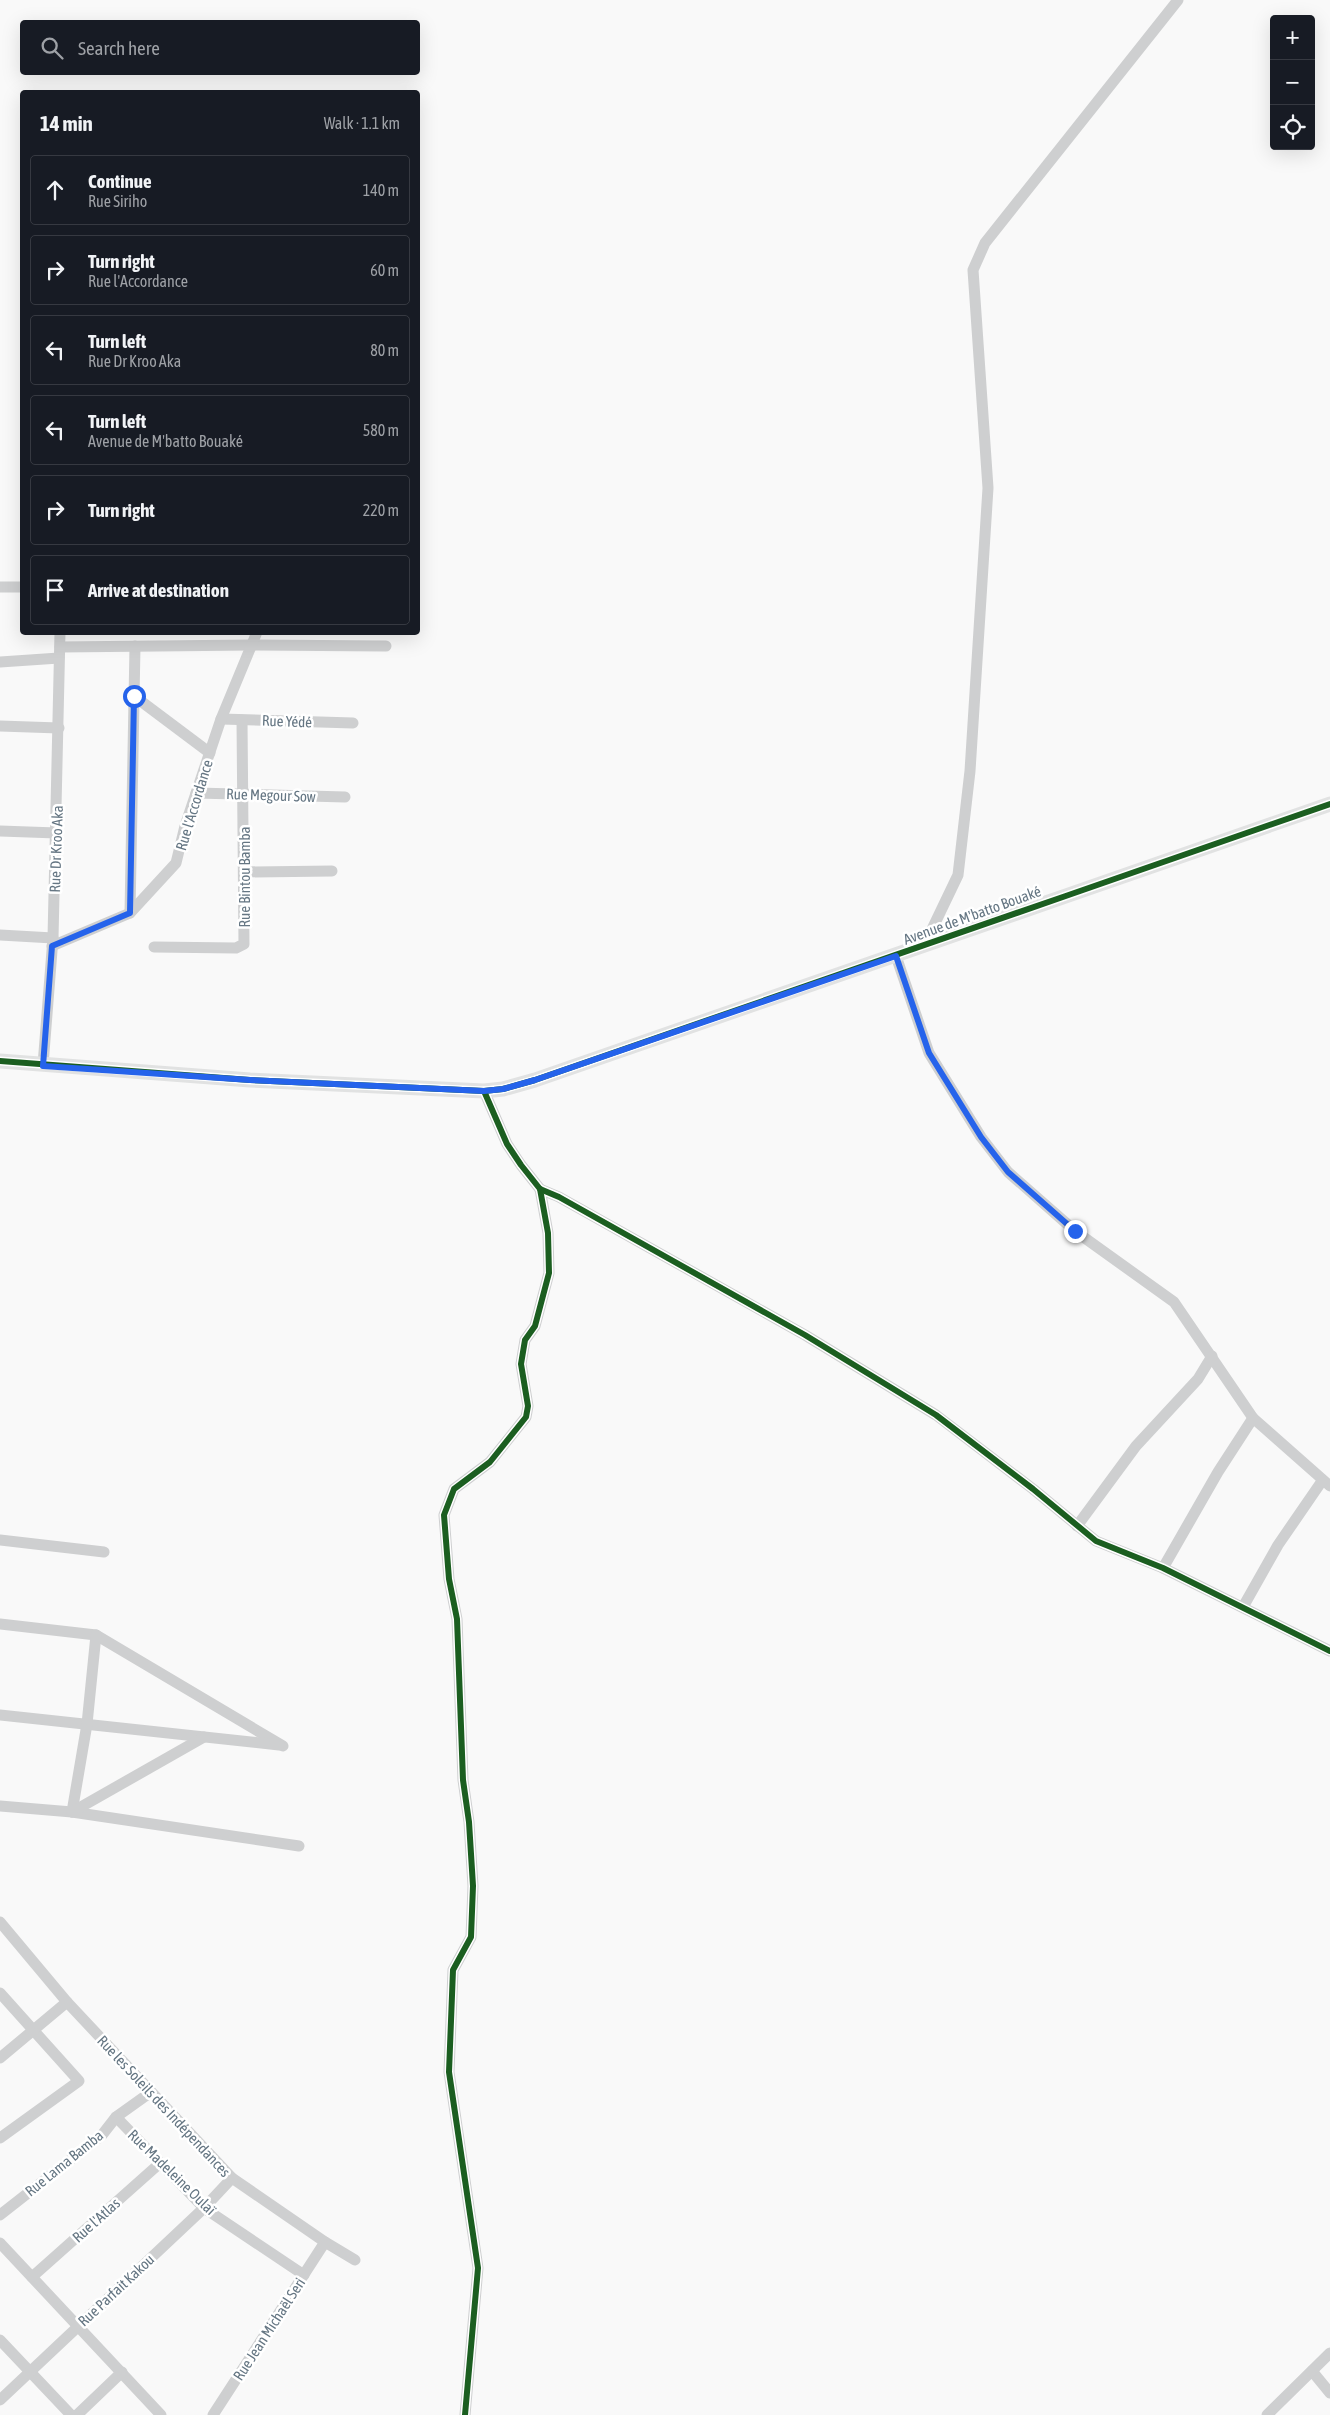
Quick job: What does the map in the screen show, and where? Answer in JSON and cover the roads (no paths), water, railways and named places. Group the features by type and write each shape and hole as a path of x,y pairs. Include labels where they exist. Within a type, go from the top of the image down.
{"street":[{"path":"924,946 958,875 970,771 988,488 973,270 985,243 1178,0"},
{"path":"0,587 20,587"},
{"name":"Rue Dr Kroo Aka","path":"43,1066 53,942 57,833 60,635"},
{"name":"Rue l'Accordance","path":"53,942 130,913 176,863 185,826 210,753 256,635"},
{"path":"130,913 135,646"},
{"path":"0,662 59,652 135,646 386,646"},
{"path":"134,696 210,753"},
{"name":"Rue Yédé","path":"222,720 353,723"},
{"name":"Rue Bintou Bamba","path":"154,947 236,948 244,944 242,720"},
{"path":"0,726 59,728"},
{"name":"Rue Megour Sow","path":"196,793 345,797"},
{"name":"Avenue de M'batto Bouaké","path":"0,1061 43,1066 250,1080 484,1091 503,1089 535,1080 896,956 1090,886 1330,804"},
{"path":"0,831 57,833"},
{"path":"244,872 332,871"},
{"path":"0,935 53,942"},
{"path":"896,956 929,1053 981,1137 1008,1172 1075,1231 1174,1302 1253,1418 1326,1484 1278,1545 1243,1607"},
{"path":"484,1091 507,1144 540,1189 804,1335 936,1415 1096,1541 1163,1568 1330,1651"},
{"path":"465,2415 478,2268 448,2072 453,1970 471,1936 473,1886 469,1822 463,1780 457,1619 449,1580 444,1515 454,1489 490,1462 526,1417 528,1406 521,1364 525,1340 535,1326 549,1273 548,1233 540,1189"},
{"path":"1077,1526 1136,1446 1198,1379 1212,1356"},
{"path":"1163,1568 1218,1472 1253,1418"},
{"path":"0,1540 104,1552"},
{"path":"0,1624 96,1635 283,1746 0,1715"},
{"path":"72,1812 87,1724 96,1635"},
{"path":"72,1812 204,1737"},
{"path":"0,1806 72,1812 299,1846"},
{"name":"Rue les Soleils des Indépendances","path":"0,1922 67,2002 232,2178 325,2242 355,2260"},
{"path":"0,1993 79,2081 0,2138"},
{"path":"0,2058 67,2002"},
{"name":"Rue Lama Bamba","path":"0,2215 102,2135 116,2117 151,2092"},
{"name":"Rue Madeleine Oulaï","path":"116,2117 159,2164 204,2208 304,2275"},
{"name":"Rue l'Atlas","path":"32,2278 159,2164"},
{"name":"Rue Parfait Kakou","path":"0,2400 204,2208 232,2178"},
{"name":"Rue Jean Michaël Seri","path":"213,2415 325,2242"},
{"path":"0,2243 161,2415"},
{"path":"0,2340 70,2415"},
{"path":"1268,2415 1330,2353"},
{"path":"77,2415 122,2372"},
{"path":"1312,2372 1330,2393"}]}
